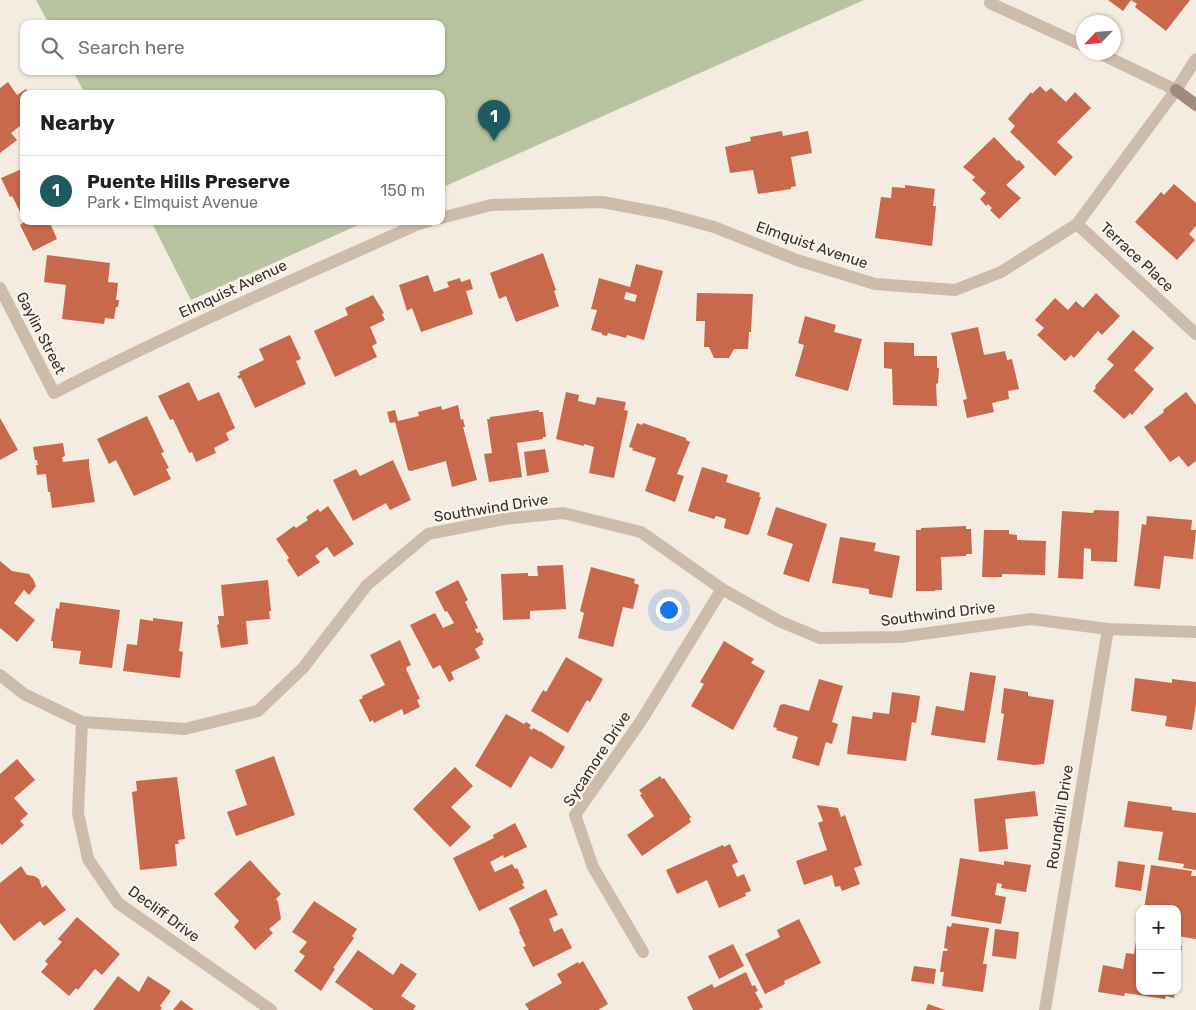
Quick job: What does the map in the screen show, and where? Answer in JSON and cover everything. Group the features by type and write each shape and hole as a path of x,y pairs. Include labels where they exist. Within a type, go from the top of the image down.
{"street":[{"path":"990,2 1076,42"},
{"name":"Elmquist Avenue","path":"445,217 491,206 602,202 666,214 714,227 796,260 875,284 955,290 1001,272 1077,224 1176,90 1196,59"},
{"path":"1114,60 1176,90 1196,105"},
{"name":"Terrace Place","path":"1077,224 1196,334"},
{"name":"Elmquist Avenue","path":"54,393 146,347 416,225"},
{"name":"Gaylin Street","path":"0,288 54,393"},
{"name":"Southwind Drive","path":"0,675 24,694 82,722 185,730 258,711 302,668 367,585 428,534 504,519 563,513 641,532 722,589 780,621 820,638 900,638 1031,619 1108,629 1196,632"},
{"name":"Sycamore Drive","path":"643,952 592,867 575,816 641,722 722,589"},
{"name":"Roundhill Drive","path":"1045,1010 1108,629"},
{"name":"Decliff Drive","path":"82,722 78,814 88,859 118,903 272,1010"}],"green space":[{"path":"36,0 864,0 445,186 445,90 83,90 75,75 445,75 445,20 47,20"},
{"path":"153,225 358,225 191,300"}],"building":[{"path":"1108,0 1131,0 1123,11"},
{"path":"1131,0 1190,0 1166,31 1135,7 1137,4"},
{"path":"8,82 17,95 20,93 20,126 11,133 17,140 0,153 0,88"},
{"path":"1040,86 1046,92 1051,88 1066,102 1075,92 1091,108 1057,142 1073,157 1055,176 1010,132 1015,126 1008,119 1031,92 1032,94"},
{"path":"782,131 783,136 808,131 812,153 791,157 796,186 791,187 791,189 758,194 753,170 730,173 725,147 751,141 750,137"},
{"path":"994,137 1025,167 1006,185 1021,198 999,219 990,210 992,208 988,204 986,206 980,199 986,193 972,180 975,177 963,167"},
{"path":"20,170 20,211 12,196 10,197 1,178"},
{"path":"1174,184 1196,203 1196,226 1189,234 1195,240 1177,260 1135,222 1161,192 1164,195"},
{"path":"905,185 935,189 933,206 936,206 932,246 875,238 881,197 891,198 892,187 905,188"},
{"path":"20,225 51,225 57,239 33,251"},
{"path":"543,253 556,290 554,291 559,306 516,322 506,296 499,299 490,273"},
{"path":"47,255 110,263 108,282 118,283 116,300 119,300 114,319 105,318 104,324 62,319 66,285 44,282"},
{"path":"636,264 663,271 644,340 627,335 626,338 608,333 607,336 591,330 597,310 591,309 599,278 630,287","holes":["626,292 637,295 635,302 624,299"]},
{"path":"428,275 434,292 449,287 447,282 460,278 461,282 470,279 473,289 466,291 473,314 421,332 412,308 407,311 399,285"},
{"path":"697,293 753,294 748,349 734,349 729,358 714,358 709,347 704,347 705,321 696,321"},
{"path":"1096,293 1120,316 1102,335 1098,331 1074,358 1071,355 1065,361 1037,335 1044,328 1035,320 1055,298 1068,310 1076,301 1083,308"},
{"path":"373,295 384,313 382,314 385,320 370,327 377,343 372,346 377,357 335,377 314,331 348,315 345,308"},
{"path":"805,316 836,325 834,332 862,339 848,391 795,376 804,345 798,343"},
{"path":"978,327 984,355 1005,351 1007,360 1012,359 1019,389 1008,391 1009,399 992,403 994,412 967,418 963,400 967,399 951,333"},
{"path":"1133,330 1154,348 1134,370 1154,389 1132,415 1130,413 1124,419 1093,391 1096,388 1095,386 1114,365 1107,359"},
{"path":"290,335 301,359 296,361 306,384 255,408 241,378 239,379 237,376 240,375 239,372 264,360 259,349"},
{"path":"884,342 914,343 914,356 937,356 937,368 939,368 938,383 936,384 937,406 893,405 892,369 884,368"},
{"path":"189,382 198,401 219,392 235,428 226,433 229,440 214,448 216,453 196,462 192,452 189,453 173,419 170,420 158,396"},
{"path":"566,392 579,395 578,401 595,405 597,397 626,402 624,410 628,411 614,478 589,473 594,447 556,439"},
{"path":"1186,392 1196,405 1196,461 1188,467 1179,456 1170,462 1144,427"},
{"path":"458,405 477,480 452,487 446,461 411,471 408,470 395,422 390,423 387,412 395,410 398,421 419,416 418,412 441,406 442,410"},
{"path":"539,410 539,412 543,412 546,437 517,443 522,477 489,482 484,454 492,453 487,419"},
{"path":"147,416 164,452 161,453 169,468 166,469 171,479 134,496 116,460 109,464 97,439"},
{"path":"0,418 18,450 0,460"},
{"path":"637,423 642,425 643,423 686,438 690,442 677,474 684,476 675,502 645,491 656,458 632,450 633,448 629,447"},
{"path":"63,443 65,456 62,457 63,462 89,459 95,502 52,508 46,474 37,475 36,465 38,465 37,460 35,460 33,447"},
{"path":"545,449 549,472 527,476 524,452"},
{"path":"393,460 411,500 390,510 386,503 353,521 333,480 356,469 360,476"},
{"path":"702,467 728,475 726,482 760,493 759,497 761,497 749,534 724,528 726,519 716,516 714,519 688,511"},
{"path":"328,506 354,544 334,557 327,547 315,556 320,562 298,577 287,560 289,558 276,539 294,526 296,528 308,520 306,517 318,509 320,512"},
{"path":"776,507 827,524 809,582 783,574 793,544 767,535"},
{"path":"1094,510 1119,511 1117,562 1091,561 1091,549 1084,548 1083,579 1058,578 1062,511 1093,513"},
{"path":"1147,516 1192,520 1191,530 1196,530 1193,559 1164,556 1160,589 1134,586 1142,524 1146,525"},
{"path":"966,526 966,529 971,529 972,554 941,557 942,590 916,591 916,530 921,530 921,528"},
{"path":"984,530 1009,530 1009,534 1017,535 1017,540 1046,541 1045,575 1002,574 1002,577 982,577"},
{"path":"840,537 876,543 874,551 900,556 892,598 869,594 869,589 832,583"},
{"path":"0,561 12,571 29,574 36,586 29,595 24,590 14,603 35,620 17,642 0,628"},
{"path":"563,565 566,609 530,611 530,619 503,620 501,574 528,573 528,576 538,576 537,566"},
{"path":"591,567 635,579 634,583 639,585 633,609 623,607 613,647 578,638 584,613 580,611"},
{"path":"268,580 270,619 246,621 248,644 221,648 217,625 219,624 218,616 224,616 221,585"},
{"path":"458,580 468,600 465,602 478,628 475,629 477,633 480,632 484,640 482,641 483,644 475,649 480,658 451,672 454,679 449,682 440,665 433,669 410,625 435,613 443,628 454,623 447,611 445,612 435,592"},
{"path":"60,602 120,610 112,668 79,664 81,651 53,648 53,641 51,641 56,608 59,609"},
{"path":"153,618 183,622 179,651 183,652 180,678 123,671 127,644 137,645 140,619 153,621"},
{"path":"400,640 411,665 406,669 420,699 417,700 420,707 404,715 402,709 374,723 373,720 370,722 359,700 363,698 362,696 385,685 370,655"},
{"path":"724,641 754,659 751,663 765,671 733,730 691,706 704,684 700,682"},
{"path":"566,657 603,679 590,702 587,700 568,733 531,711 543,690 546,692"},
{"path":"970,672 996,676 985,743 931,735 936,706 964,711"},
{"path":"1135,678 1172,683 1172,679 1196,682 1196,704 1192,730 1165,726 1167,716 1131,711"},
{"path":"819,679 843,686 832,722 838,724 832,744 826,742 819,766 792,758 798,737 776,730 777,728 773,727 780,705 784,704 809,711"},
{"path":"1004,688 1028,692 1028,696 1054,700 1044,764 1034,765 997,760 1004,714 1001,713"},
{"path":"892,692 920,696 916,723 912,722 906,761 847,754 852,716 872,719 873,712 889,714"},
{"path":"506,714 524,724 526,722 531,725 529,728 532,730 533,728 539,731 539,733 540,731 565,747 552,769 530,756 511,788 475,766"},
{"path":"274,756 295,815 236,836 227,812 247,805 235,770"},
{"path":"17,759 35,780 14,798 28,814 20,821 24,825 2,845 0,843 0,774"},
{"path":"455,767 473,786 451,807 471,827 450,847 413,809"},
{"path":"660,776 662,779 664,778 691,817 689,819 691,822 642,856 627,835 654,816 640,795 642,794 639,790"},
{"path":"177,777 185,839 178,840 179,844 175,844 177,866 140,870 132,792 137,791 136,781"},
{"path":"1035,791 1038,816 1005,819 1008,849 979,852 974,799"},
{"path":"1128,801 1172,807 1172,810 1196,813 1196,870 1183,868 1184,864 1158,860 1163,832 1124,827"},
{"path":"817,805 838,808 841,817 845,815 862,865 854,868 860,884 842,891 840,886 835,887 832,875 804,885 796,861 827,850 818,823 823,821"},
{"path":"515,823 527,847 504,858 503,855 490,862 495,872 512,864 515,869 517,868 525,888 479,911 453,858 494,838 493,835"},
{"path":"730,844 738,862 732,865 737,877 744,874 751,891 745,893 746,896 719,908 707,880 677,894 666,870 723,845 724,847"},
{"path":"960,858 1004,865 1004,861 1031,865 1026,892 1001,888 1002,884 997,883 995,895 1006,897 1001,924 951,916"},
{"path":"250,860 281,894 276,899 281,919 269,929 273,933 255,950 234,927 239,921 214,894"},
{"path":"1118,861 1145,865 1141,891 1115,887"},
{"path":"1151,865 1192,871 1191,876 1196,876 1196,939 1181,937 1181,905 1145,905"},
{"path":"21,866 27,875 39,879 42,888 46,885 66,910 44,926 40,921 14,941 0,923 0,883"},
{"path":"546,889 558,915 549,919 554,932 562,928 572,948 533,967 523,947 526,946 509,908"},
{"path":"314,901 357,929 352,936 354,938 333,968 335,969 321,991 294,971 305,956 299,952 307,942 292,932"},
{"path":"77,917 120,954 102,975 95,969 78,990 76,988 69,996 41,972 48,964 45,961 62,942 58,939"},
{"path":"799,919 821,963 784,981 785,984 765,994 745,954 780,937 777,930"},
{"path":"952,923 989,928 983,964 987,964 983,992 942,986 944,972 940,972 943,951 948,949 944,948 947,926 951,927"},
{"path":"995,929 1019,932 1016,959 992,956"},
{"path":"1136,941 1136,995 1125,993 1124,996 1098,992 1103,965 1123,969 1126,953 1134,954"},
{"path":"733,944 744,966 719,979 708,956"},
{"path":"358,950 393,975 401,963 417,974 401,996 416,1006 413,1010 374,1010 335,982"},
{"path":"583,961 608,1004 598,1010 529,1010 525,1004 562,983 557,974"},
{"path":"914,966 936,969 934,984 911,981"},
{"path":"746,972 752,986 755,985 758,991 755,992 763,1007 758,1010 693,1010 687,997 712,984 714,988"},
{"path":"118,976 139,992 148,976 171,991 160,1006 162,1008 160,1010 93,1010"},
{"path":"1138,995 1174,995 1174,998 1166,996 1165,999"},
{"path":"181,1000 194,1010 173,1010"},
{"path":"928,1004 945,1010 926,1010"}],"place":[{"name":"Puente Hills Preserve","path":"494,141"}]}
